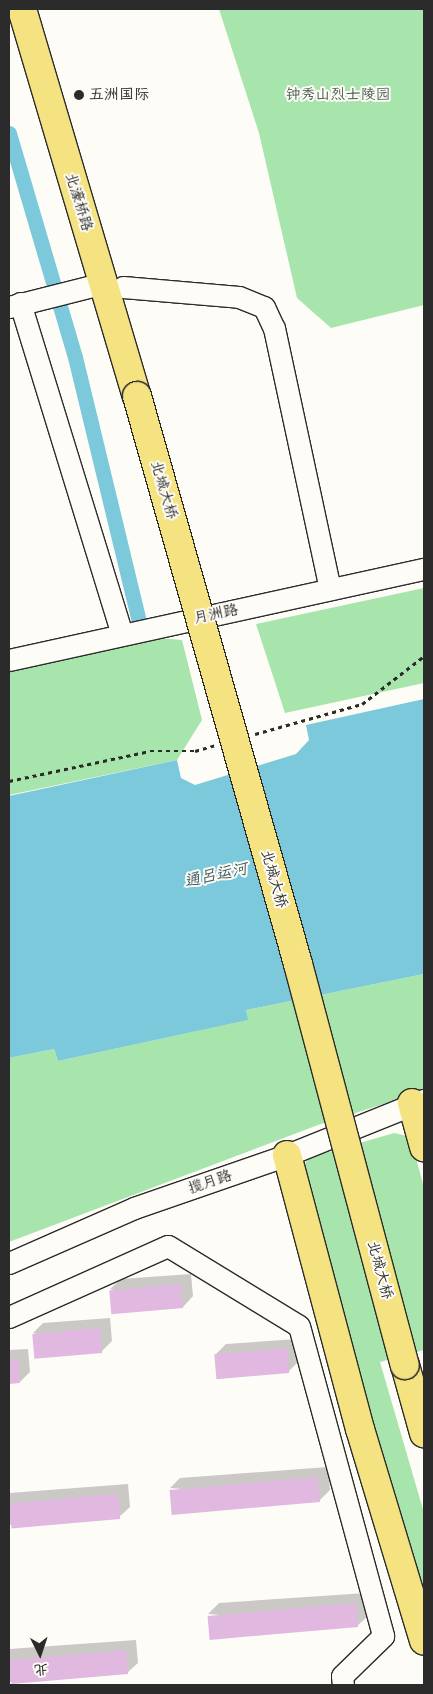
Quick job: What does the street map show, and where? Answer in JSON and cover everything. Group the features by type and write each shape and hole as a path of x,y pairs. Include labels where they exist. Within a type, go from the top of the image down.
{"main road":[{"name":"北濠桥路","path":"22,9 113,285"},
{"name":"北濠桥路","path":"40,9 113,285 145,394"},
{"name":"北城大桥","path":"145,394 296,954 417,1366 424,1433"},
{"path":"418,1101 424,1147"},
{"path":"287,1155 360,1429 424,1641"}],"street":[{"path":"122,635 14,305 113,285 239,298 264,307 274,328 330,589"},
{"name":"月洲路","path":"9,660 424,569"},
{"name":"揽月路","path":"9,1263 134,1208 287,1155 418,1101"},
{"path":"9,1317 168,1246 299,1326 383,1636 342,1676 343,1685"}],"green space":[{"name":"钟秀山烈士陵园","path":"219,9 424,9 424,305 331,328 297,298 259,133"},
{"path":"424,588 424,683 285,713 256,624"},
{"path":"122,635 182,640 202,720 177,760 9,795 9,660"},
{"path":"424,974 424,1091 318,1125 9,1242 9,1058 54,1049 58,1061 247,1020 246,1010"},
{"path":"394,1133 407,1136 412,1143 424,1188 424,1350 380,1362 424,1513 424,1613 301,1173 308,1158"}],"water":[{"name":"通吕运河","path":"424,699 424,974 246,1010 248,1020 58,1061 54,1049 9,1058 9,796 177,760 181,778 195,785 296,754 309,740 306,725"}],"building":[{"path":"181,1284 183,1308 111,1314 109,1290"},
{"path":"100,1328 102,1353 34,1359 32,1334"},
{"path":"287,1348 289,1373 216,1379 214,1354"},
{"path":"9,1359 18,1359 20,1383 9,1384"},
{"path":"318,1477 320,1502 172,1515 170,1490"},
{"path":"118,1494 120,1519 12,1528 9,1503"},
{"path":"356,1603 358,1627 210,1640 208,1616"},
{"path":"126,1650 128,1674 12,1684 9,1660"}],"waterway":[{"path":"9,133 75,357 138,618"}],"place":[{"name":"五洲国际","path":"79,95"}]}
